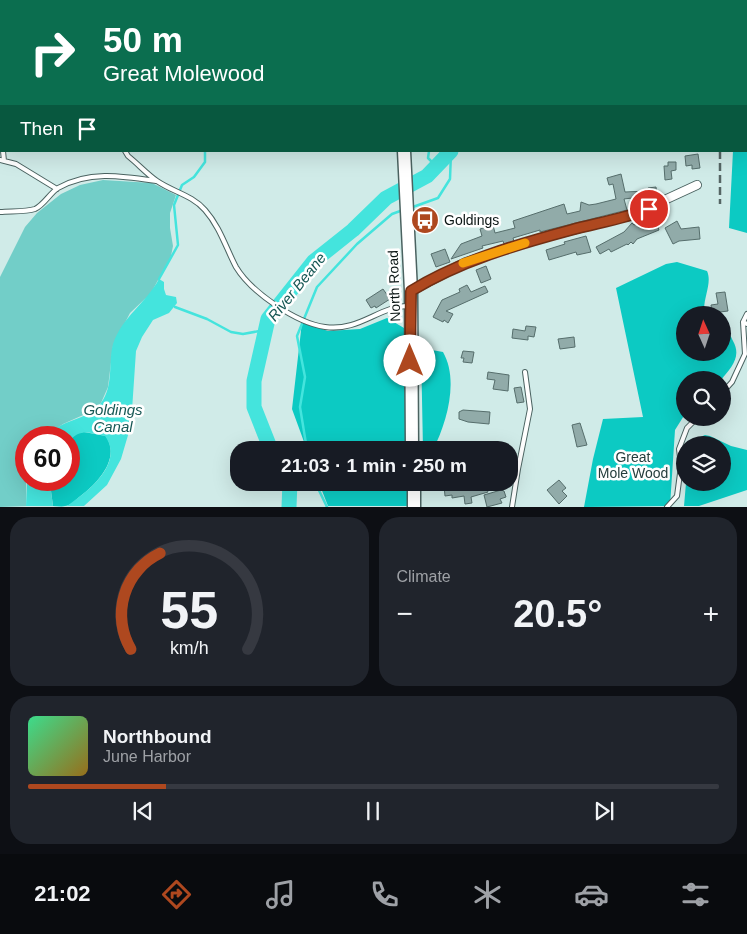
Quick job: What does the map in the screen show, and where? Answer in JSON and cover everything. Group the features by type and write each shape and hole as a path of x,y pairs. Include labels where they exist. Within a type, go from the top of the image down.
{"main road":[{"name":"North Road","path":"404,152 411,291 412,441"},
{"path":"414,491 414,506"}],"street":[{"path":"411,291 466,262 538,239 632,216 697,184"}],"lane":[{"path":"126,152 158,182"},
{"path":"2,161 16,164 57,189"},
{"path":"0,212 35,209 57,189 77,180 94,176 121,176 158,182 192,199 205,210 218,228 237,267 247,282 268,300 294,315 326,328 350,326 395,307 410,306"},
{"path":"731,383 745,354 745,323 747,314"},
{"path":"512,506 530,409 525,372"},
{"path":"667,506 677,496 681,466 679,449 689,426"}],"shaded area":[{"path":"103,180 152,183 176,195 170,213 173,246 171,256 151,293 130,313 113,346 108,387 101,403 90,412 60,426 15,426 15,491 26,491 26,506 0,507 0,277 25,227 37,213 61,194 80,185"}],"green space":[{"path":"733,152 747,152 747,233 729,228"},
{"name":"Great Mole Wood","path":"677,262 707,271 709,281 704,306 676,306 676,361 731,361 731,337 736,357 728,371 676,371 678,426 675,430 670,506 584,507 603,419 643,417 616,288 666,264"},
{"path":"387,318 404,328 408,441 304,441 292,409 302,322 328,331 360,329"},
{"path":"421,348 443,352 448,363 451,388 447,414 437,441 423,441"},
{"path":"80,432 106,436 111,453 109,462 92,486 74,502 67,506 53,506 51,491 80,491"},
{"path":"731,446 747,450 747,490 699,506 684,506 685,491 731,491"},
{"path":"322,491 409,491 409,506 328,506"}],"water":[{"name":"Goldings Canal","path":"159,279 164,282 166,295 176,297 177,303 169,313 153,320 136,351 131,425 121,459 107,485 84,506 67,506 101,476 107,467 110,457 110,446 105,436 86,432 80,433 80,426 61,426 89,413 101,403 108,389 113,344 117,334"},
{"path":"27,491 51,491 53,506 26,506"}],"building":[{"path":"698,154 700,168 692,169 692,165 686,166 685,156"},
{"path":"668,162 676,162 676,170 671,171 672,179 665,180 664,166 668,166"},
{"path":"621,174 625,192 648,191 648,188 656,187 657,195 624,199 627,210 540,232 540,230 513,238 514,241 504,244 503,241 482,246 483,248 451,259 461,244 482,236 480,229 493,225 495,233 515,228 513,221 564,204 567,214 580,211 581,202 589,205 616,199 613,184 609,185 607,178"},
{"path":"654,217 659,230 637,239 633,244 631,242 611,252 609,249 600,254 596,247 624,232 632,223 634,225"},
{"path":"677,221 681,229 699,227 700,239 679,241 673,244 665,228"},
{"path":"586,236 591,252 577,255 576,252 549,260 546,250 565,244 564,242"},
{"path":"445,249 450,262 436,267 431,254"},
{"path":"486,266 491,279 481,283 476,270"},
{"path":"467,285 471,292 485,286 488,292 446,311 453,314 448,323 433,317 442,300 460,292 459,289"},
{"path":"383,289 390,299 376,308 375,306 371,308 366,300"},
{"path":"725,292 727,306 711,306 718,304 716,293"},
{"path":"526,326 536,327 534,337 528,336 528,340 512,338 513,329 525,331"},
{"path":"574,337 575,347 560,349 558,339"},
{"path":"463,351 474,352 472,363 463,362 464,358 461,358"},
{"path":"488,372 509,375 508,391 493,389 495,380 487,379"},
{"path":"521,387 524,402 517,403 514,388"},
{"path":"463,410 490,412 489,424 459,419 459,412"},
{"path":"580,423 587,445 577,447 572,425"},
{"path":"559,480 566,488 562,491 567,496 559,504 547,490"},
{"path":"444,491 488,492 471,497 472,503 465,504 464,496 452,498 452,495 445,496"},
{"path":"504,491 506,497 500,499 502,503 487,507 484,495"}],"waterway":[{"path":"159,279 178,245 174,205 182,185 194,177 205,162 205,152"},
{"path":"429,152 428,158 436,166"},
{"name":"River Beane","path":"267,441 254,407 254,381 268,319 314,261 353,230 386,198 427,176 450,152"},
{"path":"410,208 438,198 450,179 451,152"},
{"path":"306,441 300,407 305,377 297,336 317,287 357,244 392,214 403,210"},
{"path":"175,307 207,319 231,332 243,334 265,330"},
{"name":"River Beane","path":"289,507 290,491"},
{"path":"319,491 327,507"}],"railway":[{"path":"720,152 720,204"}],"slow traffic":[{"path":"463,263 525,243"}],"place":[{"name":"Goldings","path":"425,220"}],"route":[{"path":"410,361 411,291 466,262 500,250 632,216 649,209"}]}
